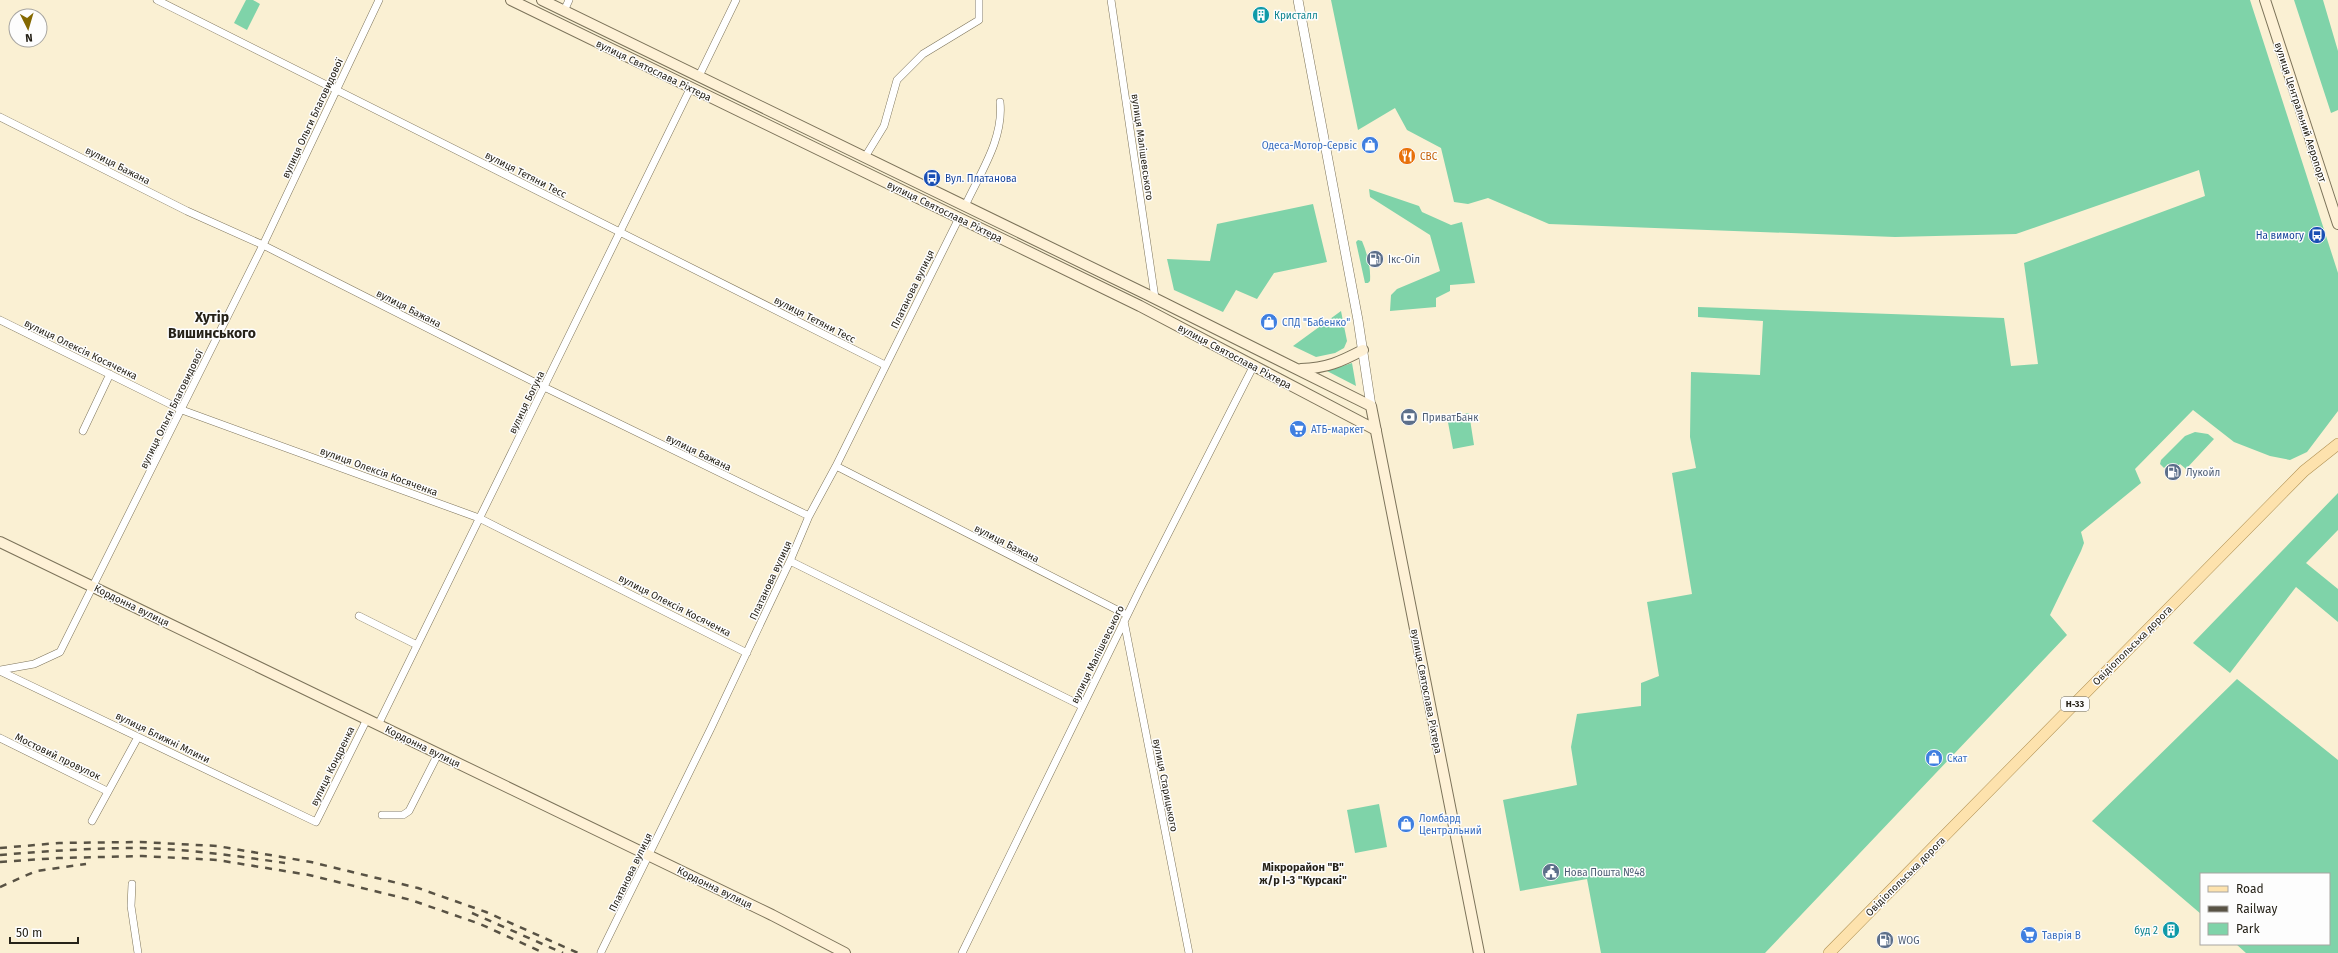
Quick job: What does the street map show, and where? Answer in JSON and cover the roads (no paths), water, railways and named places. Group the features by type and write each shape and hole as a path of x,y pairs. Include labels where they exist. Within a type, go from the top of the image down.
{"main road":[{"name":"вулиця Святослава Ріхтера","path":"511,0 1140,306 1376,430"},
{"name":"вулиця Святослава Ріхтера","path":"542,0 1300,369 1371,406 1479,953"},
{"name":"вулиця Центральний Аеропорт","path":"2265,0 2338,224"},
{"path":"1300,369 1321,368 1338,364 1363,350"},
{"name":"Овідіопольська дорога","path":"1829,953 2304,471 2338,444"},
{"name":"Кордонна вулиця","path":"0,542 94,586 649,855 772,915 845,953"}],"street":[{"name":"вулиця Тетяни Тесс","path":"157,0 885,366"},
{"name":"вулиця Ольги Благовидової","path":"0,671 34,664 60,652 263,245 379,0"},
{"path":"564,11 569,0"},
{"path":"699,76 736,0"},
{"path":"865,157 884,126 897,80 923,54 979,20 979,0"},
{"name":"вулиця Малішевського","path":"1111,0 1155,298"},
{"path":"1298,0 1363,350 1371,406"},
{"name":"вулиця Богуна","path":"378,724 691,87"},
{"path":"965,206 997,136 1001,118 1000,102"},
{"name":"вулиця Бажана","path":"0,117 187,211 263,245 544,387 809,516"},
{"name":"Платанова вулиця","path":"601,952 747,653 790,561 809,516 836,466 959,218"},
{"name":"вулиця Олексія Косяченка","path":"0,320 182,410 480,518 747,653"},
{"name":"вулиця Малішевського","path":"962,953 1125,618 1254,365"},
{"path":"83,431 110,374"},
{"name":"вулиця Бажана","path":"836,466 1125,618"},
{"path":"790,561 1082,706"},
{"path":"360,616 417,645"},
{"name":"вулиця Старицького","path":"1125,618 1189,953"},
{"name":"вулиця Ближні Млини","path":"0,671 316,822"},
{"name":"вулиця Кондренка","path":"316,822 367,719"},
{"path":"92,821 107,791 138,737"},
{"name":"Мостовий провулок","path":"0,738 107,791"},
{"path":"382,814 403,815 409,811 438,754"},
{"path":"132,884 132,906 138,953"}],"railway":[{"path":"0,848 59,843 140,842 217,846 311,862 418,888 486,912 578,953"},
{"path":"0,855 70,850 140,848 194,851 285,863"},
{"path":"0,862 58,858 142,856 217,860 309,875 411,900 480,924 544,953"},
{"path":"0,887 36,871 86,864"},
{"path":"472,913 563,953"}],"place":[{"name":"Кристалл","path":"1261,15"},
{"name":"Одеса-Мотор-Сервіс","path":"1370,145"},
{"name":"СВС","path":"1407,156"},
{"name":"Вул. Платанова","path":"932,178"},
{"name":"На вимогу","path":"2317,235"},
{"name":"Ікс-Оіл","path":"1375,259"},
{"name":"СПД \"Бабенко\"","path":"1269,322"},
{"name":"ПриватБанк","path":"1409,417"},
{"name":"АТБ-маркет","path":"1298,429"},
{"name":"Лукойл","path":"2173,472"},
{"name":"Скат","path":"1934,758"},
{"name":"Ломбард Центральний","path":"1406,824"},
{"name":"Нова Пошта №48","path":"1551,872"},
{"name":"буд 2","path":"2171,930"},
{"name":"Таврія В","path":"2029,935"},
{"name":"WOG","path":"1885,940"}],"district":[{"name":"Хутір Вишинського","path":"212,326"},
{"name":"Мікрорайон \"В\" ж/р I-3 \"Курсакі\"","path":"1303,873"}]}
